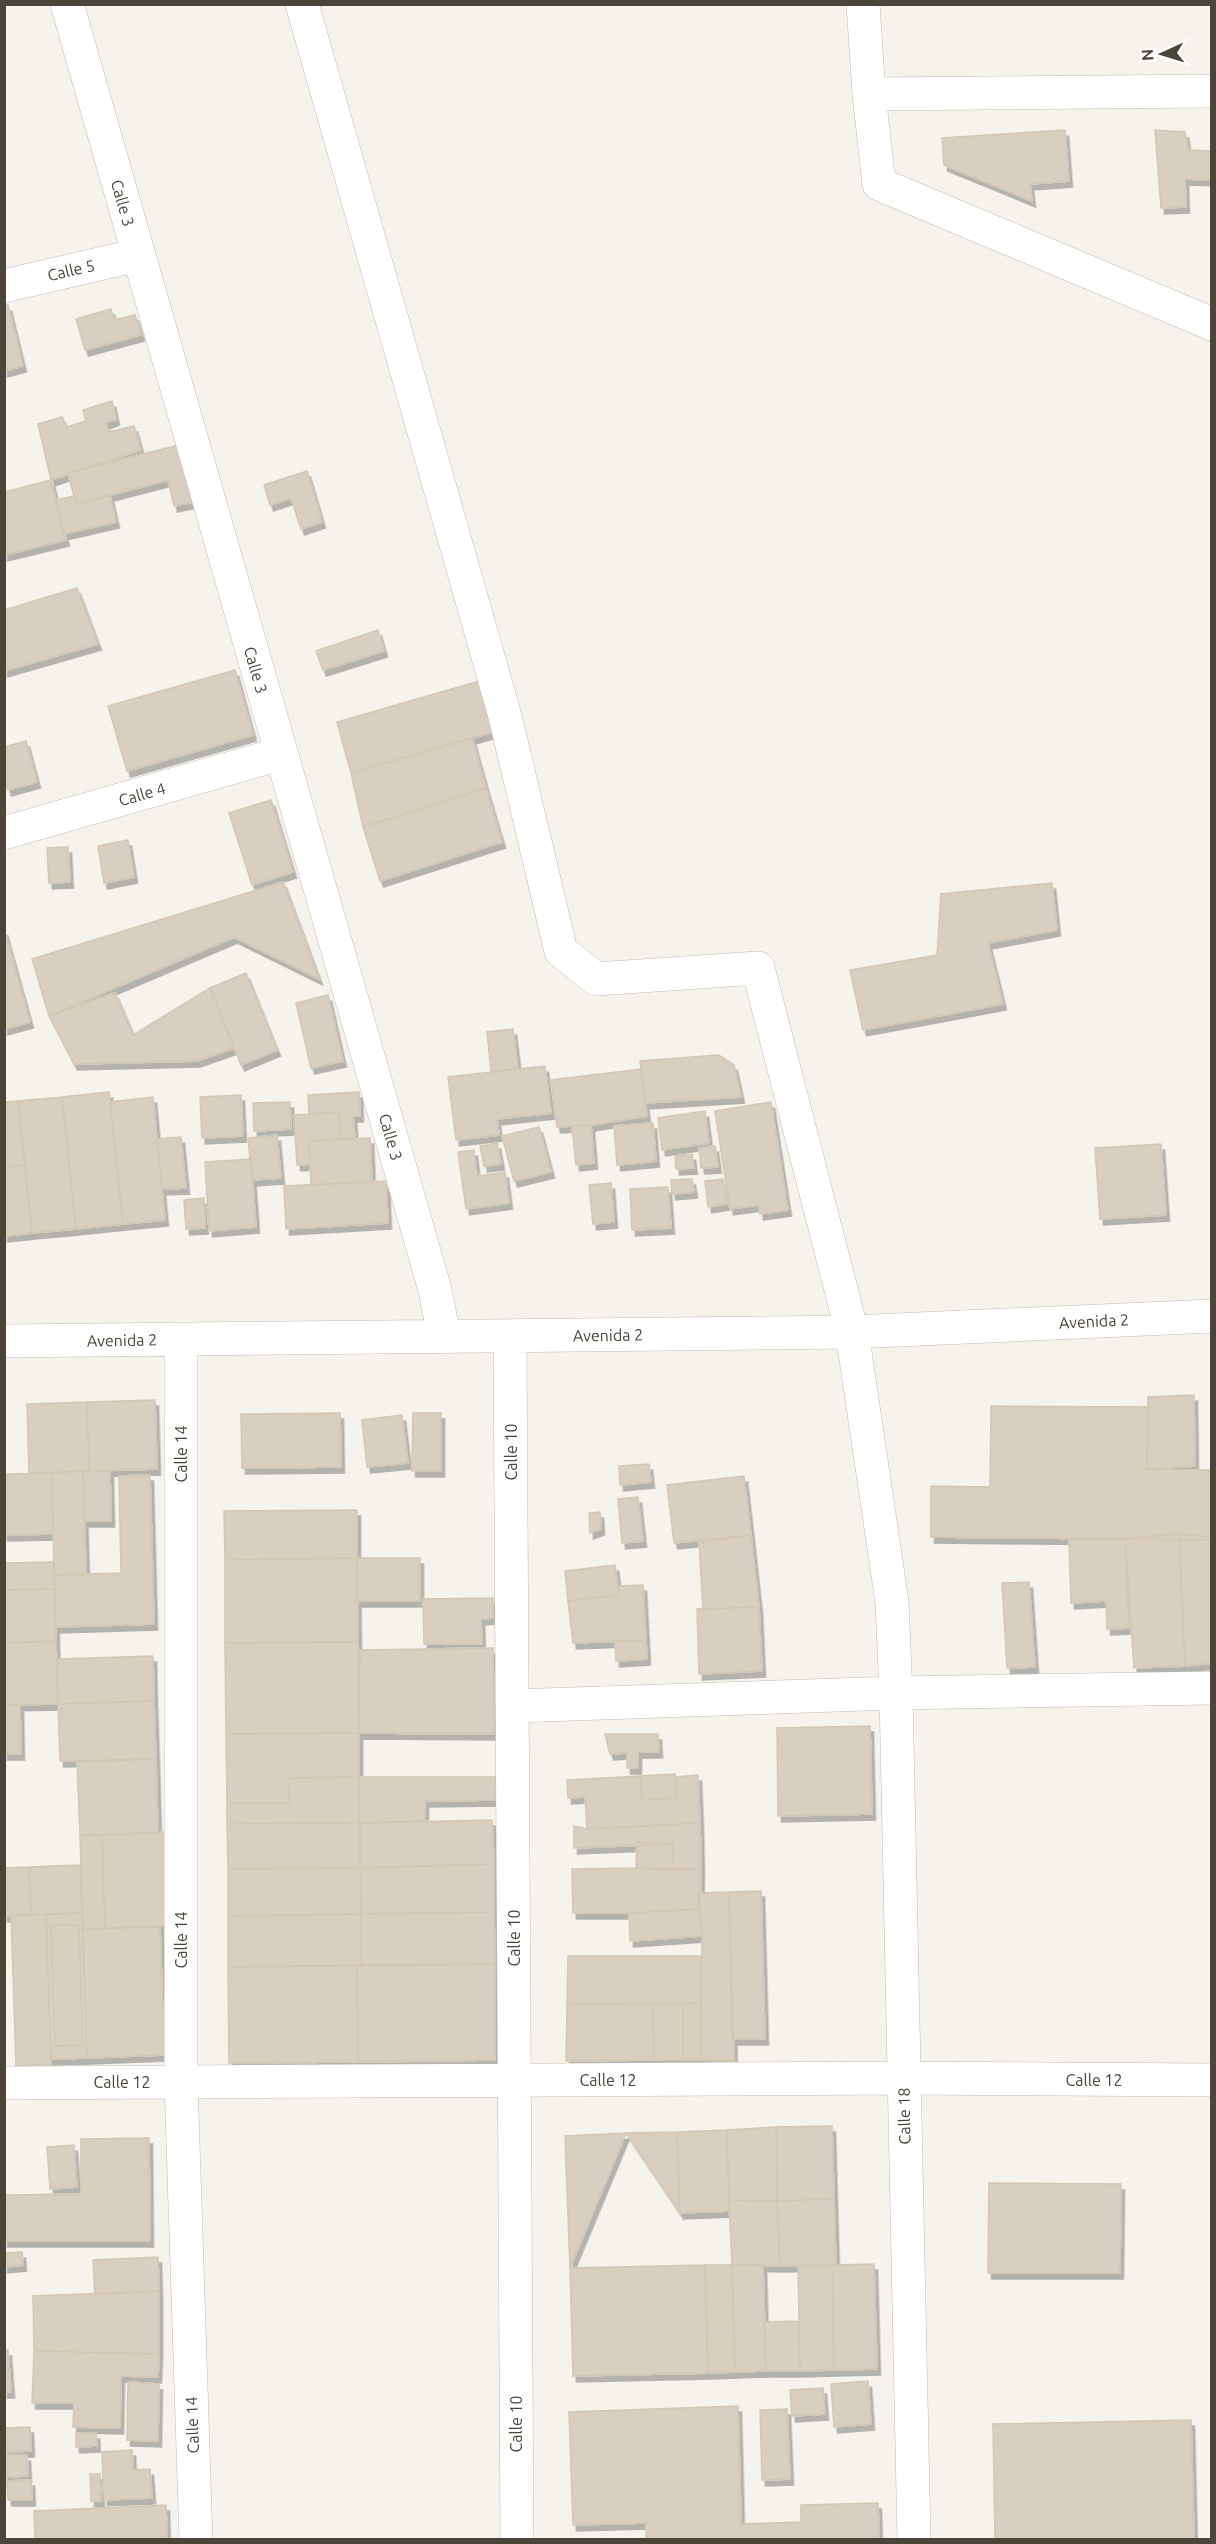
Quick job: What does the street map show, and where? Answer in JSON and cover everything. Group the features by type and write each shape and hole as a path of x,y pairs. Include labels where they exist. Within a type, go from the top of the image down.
{"street":[{"name":"Calle 3","path":"67,4 435,1290 444,1336"},
{"name":"Calle 18","path":"302,4 505,716 561,951 596,979 758,968 852,1332 892,1602 896,1693 914,2540"},
{"path":"863,4 869,94 879,184 1212,324"},
{"path":"869,94 1212,91"},
{"name":"Calle 5","path":"4,286 138,255"},
{"name":"Calle 4","path":"4,833 280,754"},
{"name":"Avenida 2","path":"4,1341 852,1332 1212,1316"},
{"name":"Calle 10","path":"510,1336 517,2540"},
{"name":"Calle 14","path":"181,1339 181,2082 196,2540"},
{"path":"513,1706 896,1693 1212,1688"},
{"name":"Calle 12","path":"4,2083 904,2078 1212,2080"}],"building":[{"path":"1065,130 1069,181 1030,184 1032,201 944,165 942,138"},
{"path":"1155,130 1185,132 1188,150 1212,151 1212,180 1185,179 1186,207 1161,208"},
{"path":"8,305 23,366 4,371 4,306"},
{"path":"111,309 114,320 135,315 141,335 85,350 76,319"},
{"path":"112,401 116,419 106,423 109,432 134,426 141,450 51,480 38,424 62,417 67,427 86,421 83,410"},
{"path":"179,445 193,502 174,506 168,480 76,504 68,473"},
{"path":"307,471 322,522 301,529 291,498 270,505 264,485"},
{"path":"51,480 66,540 4,555 4,492"},
{"path":"74,496 76,504 110,496 116,522 63,534 56,500"},
{"path":"77,588 98,644 4,671 4,610"},
{"path":"378,630 384,651 323,670 316,651"},
{"path":"235,670 253,735 127,771 108,706"},
{"path":"490,678 507,728 351,773 337,722"},
{"path":"472,738 486,788 363,827 351,773"},
{"path":"26,741 37,782 8,790 4,776 4,747"},
{"path":"486,788 502,842 380,881 363,827"},
{"path":"271,800 293,872 252,885 229,813"},
{"path":"128,840 134,877 104,883 98,846"},
{"path":"68,847 70,882 49,883 47,848"},
{"path":"283,882 319,979 234,937 49,1016 32,959"},
{"path":"1052,883 1057,930 988,943 1003,1004 863,1030 850,970 937,955 941,894"},
{"path":"4,929 30,1022 4,1029"},
{"path":"246,973 277,1050 241,1065 210,988"},
{"path":"210,988 234,1048 197,1061 74,1064 49,1016 115,993 133,1035"},
{"path":"328,995 343,1061 311,1068 296,1003"},
{"path":"513,1029 518,1069 491,1071 487,1032"},
{"path":"719,1055 734,1065 741,1097 645,1103 640,1061"},
{"path":"545,1066 551,1113 497,1119 499,1135 456,1140 448,1077"},
{"path":"641,1069 647,1116 591,1125 557,1127 551,1080"},
{"path":"109,1092 123,1224 76,1229 62,1097"},
{"path":"359,1092 360,1116 353,1116 355,1138 341,1139 339,1112 309,1114 308,1095"},
{"path":"241,1095 243,1136 202,1138 200,1097"},
{"path":"62,1097 76,1229 32,1233 18,1101"},
{"path":"153,1097 165,1220 123,1224 110,1102"},
{"path":"18,1101 25,1165 4,1167 4,1102"},
{"path":"290,1102 291,1129 254,1131 253,1103"},
{"path":"771,1102 788,1210 760,1214 759,1205 730,1209 715,1111"},
{"path":"705,1111 709,1143 662,1150 658,1118"},
{"path":"339,1112 341,1139 309,1141 310,1164 297,1165 294,1115"},
{"path":"653,1123 656,1161 617,1165 614,1126"},
{"path":"591,1125 594,1163 576,1165 572,1126"},
{"path":"539,1127 551,1172 514,1181 502,1136"},
{"path":"277,1135 281,1178 252,1180 248,1138"},
{"path":"181,1137 186,1188 162,1189 157,1139"},
{"path":"370,1138 372,1182 311,1185 309,1141"},
{"path":"497,1143 501,1164 484,1166 480,1146"},
{"path":"1161,1144 1166,1215 1100,1219 1095,1148"},
{"path":"715,1146 718,1167 701,1168 699,1148"},
{"path":"474,1150 477,1176 505,1172 509,1203 466,1209 458,1152"},
{"path":"692,1154 694,1168 676,1169 675,1156"},
{"path":"251,1159 256,1227 209,1231 205,1162"},
{"path":"25,1165 32,1233 4,1236 4,1167"},
{"path":"692,1179 694,1192 672,1194 671,1180"},
{"path":"723,1179 727,1204 708,1207 705,1181"},
{"path":"386,1181 388,1223 286,1229 284,1186"},
{"path":"611,1183 614,1222 593,1224 589,1185"},
{"path":"668,1187 671,1228 632,1230 630,1189"},
{"path":"204,1198 205,1228 186,1229 184,1200"},
{"path":"1194,1395 1195,1466 1147,1469 1148,1397"},
{"path":"155,1400 157,1469 89,1471 87,1402"},
{"path":"87,1402 89,1471 29,1473 27,1404"},
{"path":"991,1406 1148,1407 1147,1469 1212,1470 1212,1540 931,1537 931,1486 990,1487"},
{"path":"340,1413 341,1467 242,1468 241,1414"},
{"path":"413,1413 441,1413 441,1471 412,1471"},
{"path":"402,1415 408,1463 367,1467 362,1420"},
{"path":"649,1464 651,1482 620,1485 619,1466"},
{"path":"83,1471 86,1574 54,1575 52,1473"},
{"path":"83,1471 110,1471 111,1521 85,1521"},
{"path":"52,1473 53,1534 4,1535 4,1474"},
{"path":"150,1475 154,1624 56,1627 54,1575 121,1573 119,1476"},
{"path":"744,1476 751,1535 674,1543 667,1485"},
{"path":"638,1497 643,1541 622,1543 618,1499"},
{"path":"357,1510 357,1558 225,1560 224,1511"},
{"path":"600,1512 601,1529 590,1533 589,1513"},
{"path":"1179,1534 1212,1537 1212,1663 1185,1666"},
{"path":"1179,1534 1185,1666 1134,1668 1125,1538"},
{"path":"751,1535 759,1607 703,1609 699,1543"},
{"path":"1125,1538 1129,1628 1107,1629 1106,1601 1071,1603 1069,1540"},
{"path":"357,1558 358,1642 225,1643 225,1560"},
{"path":"357,1558 420,1558 420,1601 357,1601"},
{"path":"54,1562 55,1589 4,1590 4,1563"},
{"path":"615,1565 619,1595 568,1601 565,1571"},
{"path":"1029,1582 1035,1667 1007,1668 1002,1583"},
{"path":"643,1585 646,1640 573,1643 568,1601 619,1595 619,1586"},
{"path":"55,1589 56,1641 4,1643 4,1590"},
{"path":"493,1598 493,1618 481,1619 482,1644 424,1644 423,1599"},
{"path":"759,1607 762,1671 699,1674 697,1609"},
{"path":"646,1640 647,1659 616,1661 615,1642"},
{"path":"56,1641 58,1704 4,1705 4,1643"},
{"path":"358,1642 359,1733 226,1734 225,1643"},
{"path":"493,1648 494,1734 359,1733 360,1650"},
{"path":"153,1656 154,1701 58,1704 57,1659"},
{"path":"154,1701 156,1759 60,1761 58,1704"},
{"path":"4,1705 20,1705 21,1754 4,1754"},
{"path":"870,1726 872,1814 778,1816 777,1728"},
{"path":"359,1733 359,1777 288,1778 289,1803 227,1803 226,1734"},
{"path":"605,1734 658,1734 659,1752 638,1752 638,1768 627,1768 627,1753 610,1754"},
{"path":"156,1759 158,1833 80,1835 77,1762"},
{"path":"675,1774 676,1798 642,1800 640,1776"},
{"path":"698,1775 700,1823 587,1829 585,1797 568,1798 567,1780 640,1776 642,1800 676,1798 676,1777"},
{"path":"359,1777 498,1777 499,1800 425,1801 425,1821 360,1823"},
{"path":"359,1777 360,1823 227,1824 227,1803 289,1803 288,1778"},
{"path":"492,1820 494,1864 360,1868 360,1823"},
{"path":"360,1823 360,1868 228,1869 227,1824"},
{"path":"700,1823 701,1869 672,1870 673,1844 574,1848 574,1826 587,1829"},
{"path":"165,1832 167,1926 105,1928 102,1835"},
{"path":"80,1835 102,1835 105,1928 83,1929"},
{"path":"637,1842 673,1844 672,1870 636,1868"},
{"path":"494,1864 494,1912 361,1914 360,1868"},
{"path":"80,1865 82,1913 31,1915 29,1867"},
{"path":"29,1867 31,1915 4,1916 4,1868"},
{"path":"360,1868 361,1914 228,1916 228,1869"},
{"path":"572,1869 701,1869 700,1909 573,1913"},
{"path":"761,1891 765,2039 732,2039 729,1892"},
{"path":"729,1892 734,2061 701,2060 702,1936 698,1893"},
{"path":"700,1909 702,1936 630,1941 629,1913"},
{"path":"494,1912 495,1964 361,1966 361,1914"},
{"path":"82,1913 87,2058 51,2059 46,1914"},
{"path":"46,1914 51,2065 16,2066 11,1915"},
{"path":"361,1914 361,1966 228,1967 228,1916"},
{"path":"51,1925 79,1925 83,2045 55,2046"},
{"path":"160,1927 164,2055 87,2058 83,1929"},
{"path":"568,1956 701,1956 701,2003 567,2004"},
{"path":"495,1964 495,2060 358,2062 357,1965"},
{"path":"357,1965 358,2062 229,2063 228,1967"},
{"path":"701,2003 701,2060 683,2060 683,2004"},
{"path":"567,2004 653,2004 654,2060 566,2061"},
{"path":"653,2004 683,2004 683,2060 654,2060"},
{"path":"832,2126 834,2199 777,2201 776,2127"},
{"path":"776,2127 777,2201 729,2200 727,2130"},
{"path":"727,2130 729,2211 680,2213 677,2132"},
{"path":"677,2132 680,2213 626,2133"},
{"path":"626,2133 570,2268 565,2136"},
{"path":"149,2138 150,2241 4,2241 4,2195 81,2194 81,2139"},
{"path":"74,2145 77,2187 50,2189 47,2147"},
{"path":"989,2183 1121,2184 1120,2273 988,2273"},
{"path":"834,2199 836,2265 780,2266 777,2201"},
{"path":"729,2200 777,2201 780,2266 732,2265"},
{"path":"22,2252 23,2265 4,2267 4,2253"},
{"path":"158,2257 159,2291 95,2295 93,2260"},
{"path":"763,2264 766,2371 735,2372 732,2265"},
{"path":"874,2264 877,2369 834,2370 832,2265"},
{"path":"705,2265 708,2373 573,2376 570,2268"},
{"path":"705,2265 732,2265 735,2372 708,2373"},
{"path":"832,2265 834,2370 800,2371 798,2266"},
{"path":"159,2291 159,2354 34,2351 33,2296"},
{"path":"799,2321 800,2371 766,2371 764,2322"},
{"path":"4,2350 8,2350 11,2392 4,2392"},
{"path":"34,2351 159,2354 158,2377 121,2376 120,2428 73,2427 74,2403 32,2403"},
{"path":"868,2381 871,2424 834,2427 831,2384"},
{"path":"128,2382 159,2384 158,2441 127,2440"},
{"path":"823,2388 825,2414 792,2416 790,2390"},
{"path":"738,2406 741,2524 801,2522 801,2505 878,2503 879,2540 646,2540 646,2523 573,2525 569,2412"},
{"path":"787,2409 790,2479 762,2480 760,2410"},
{"path":"1191,2420 1194,2540 995,2540 993,2424"},
{"path":"30,2427 31,2451 4,2452 4,2428"},
{"path":"76,2433 96,2433 97,2446 76,2447"},
{"path":"132,2450 133,2470 150,2469 152,2498 104,2500 102,2452"},
{"path":"4,2455 27,2455 28,2476 4,2477"},
{"path":"90,2474 100,2474 101,2501 91,2501"},
{"path":"31,2480 32,2500 8,2500 7,2481"},
{"path":"166,2505 167,2540 35,2540 34,2511"}]}
